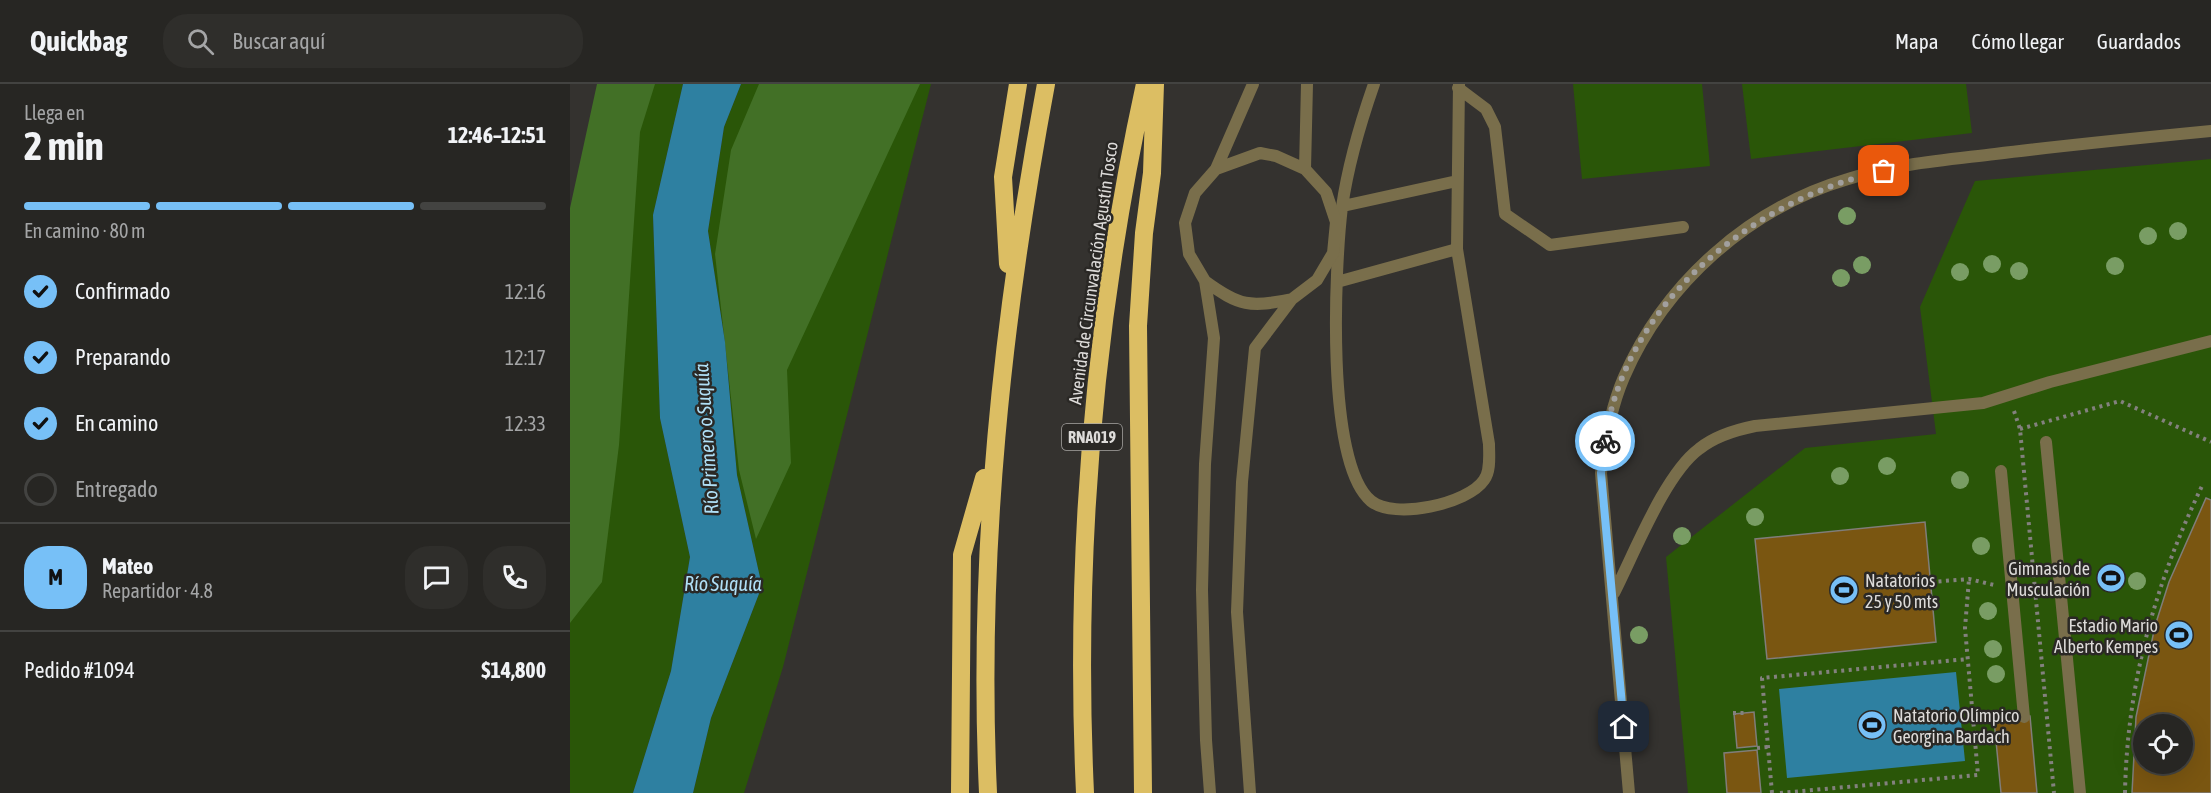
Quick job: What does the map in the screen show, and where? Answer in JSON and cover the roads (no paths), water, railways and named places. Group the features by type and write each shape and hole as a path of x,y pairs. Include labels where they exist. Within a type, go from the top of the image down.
{"highway":[{"path":"1010,301 1003,177 1018,84"},
{"path":"988,793 985,638 990,513 996,436 1010,301 1046,84"},
{"name":"Avenida de Circunvalación Agustín Tosco","path":"1084,793 1081,631 1092,429 1113,253 1145,84"},
{"path":"1143,793 1138,315 1144,233 1152,173 1155,84"},
{"path":"960,793 962,555 996,436"}],"street":[{"path":"1210,793 1206,740 1202,590 1205,464 1214,338 1204,281 1189,254 1185,223 1195,193 1216,170 1253,84"},
{"path":"1305,169 1307,84"},
{"path":"1374,84 1357,133 1342,206 1335,322 1342,423 1353,475 1371,501 1389,508 1413,510 1463,496 1485,480 1489,462 1489,444 1457,249 1459,86"},
{"path":"1459,86 1486,109 1495,127 1505,214 1550,245 1683,227"},
{"path":"1629,793 1601,473 1606,437 1613,407 1624,378 1661,312 1705,261 1734,237 1790,202 1849,178 1920,163 2211,131"},
{"path":"1216,170 1260,153 1276,156 1305,169 1326,192 1336,222 1333,253 1317,280 1292,299 1255,348 1242,482 1237,612 1250,793"},
{"path":"1342,206 1457,181"},
{"path":"1337,282 1457,249"},
{"path":"1204,281 1230,300 1261,306 1292,299"},
{"path":"1613,594 1673,480 1698,449 1733,431 1755,426 1955,408 2009,396 2050,382 2211,341"},
{"path":"2046,442 2080,793"},
{"path":"2001,471 2024,717"}],"water":[{"name":"Río Suquía","path":"683,84 741,84 724,127 708,231 725,342 737,475 762,586 711,718 693,793 633,793 671,671 690,557 660,418 653,215"},
{"name":"Natatorio Olímpico Georgina Bardach","path":"1956,672 1965,761 1787,778 1779,689"}],"place":[{"name":"Gimnasio de Musculación","path":"2111,578"},
{"name":"Natatorios 25 y 50 mts","path":"1844,590"},
{"name":"Estadio Mario Alberto Kempes","path":"2179,635"},
{"name":"Natatorio Olímpico Georgina Bardach","path":"1872,725"}],"water label":[{"name":"Río Primero o Suquía","path":"706,439"}]}
